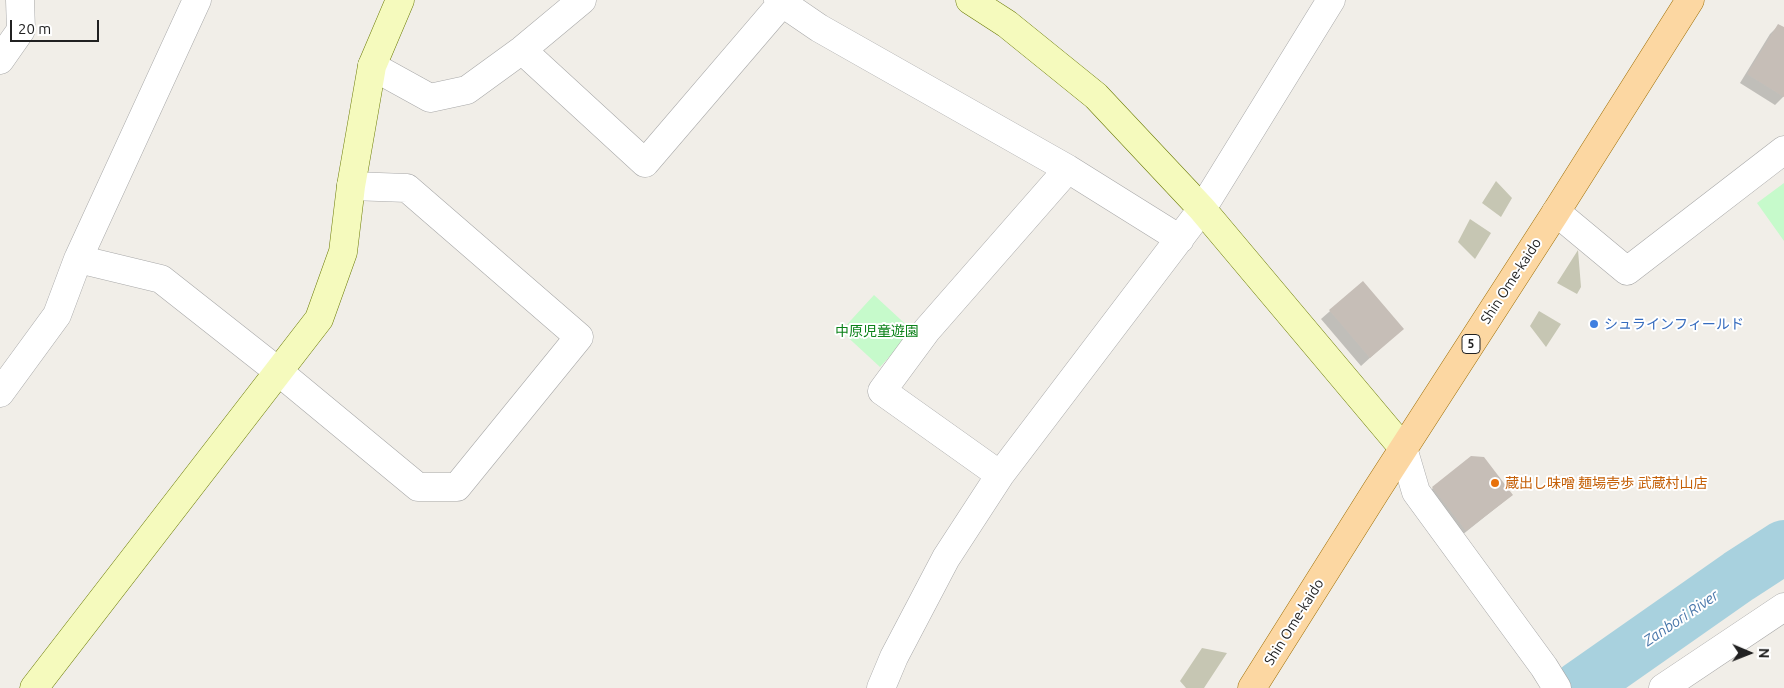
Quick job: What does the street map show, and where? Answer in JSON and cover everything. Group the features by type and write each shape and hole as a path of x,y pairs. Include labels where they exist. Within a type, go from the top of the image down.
{"main road":[{"name":"Shin Ome-kaido","path":"1252,688 1403,448 1556,212 1690,0"}],"street":[{"path":"0,60 21,30 20,0"},
{"path":"0,393 57,315 78,259 197,0"},
{"path":"34,688 318,319 343,252 351,186 372,66 400,0"},
{"path":"372,66 430,98 467,90 522,50 582,0"},
{"path":"881,688 894,658 946,558 1000,475 1202,209 1331,0"},
{"path":"522,50 645,163 780,2 818,28 1068,169 1180,239"},
{"path":"979,2 1096,96 1202,209 1403,448 1416,492 1552,681"},
{"path":"1556,212 1627,271 1784,150"},
{"path":"1000,475 882,391 927,330 1068,169"},
{"path":"78,259 162,279 418,486 457,487 579,337 407,188 351,186"},
{"path":"1663,688 1784,607"}],"shaded area":[{"path":"1496,181 1512,198 1501,217 1482,203"},
{"path":"1470,219 1491,233 1475,259 1458,242"},
{"path":"1578,250 1581,287 1577,294 1557,283"},
{"path":"1539,311 1561,324 1546,347 1530,326"},
{"path":"1202,648 1227,653 1204,688 1186,688 1180,681"}],"green space":[{"path":"1784,183 1784,241 1757,203"},
{"name":"中原児童遊園","path":"874,295 913,331 880,367 841,331"}],"building":[{"path":"1778,24 1784,27 1784,97 1747,74"},
{"path":"1363,281 1404,329 1370,358 1329,310"},
{"path":"1471,456 1484,457 1513,495 1466,531 1432,487"}],"waterway":[{"name":"Zanbori River","path":"1579,688 1739,576 1784,547"}],"place":[{"name":"シュラインフィールド","path":"1594,324"},
{"name":"蔵出し味噌 麺場壱歩 武蔵村山店","path":"1495,483"}]}
